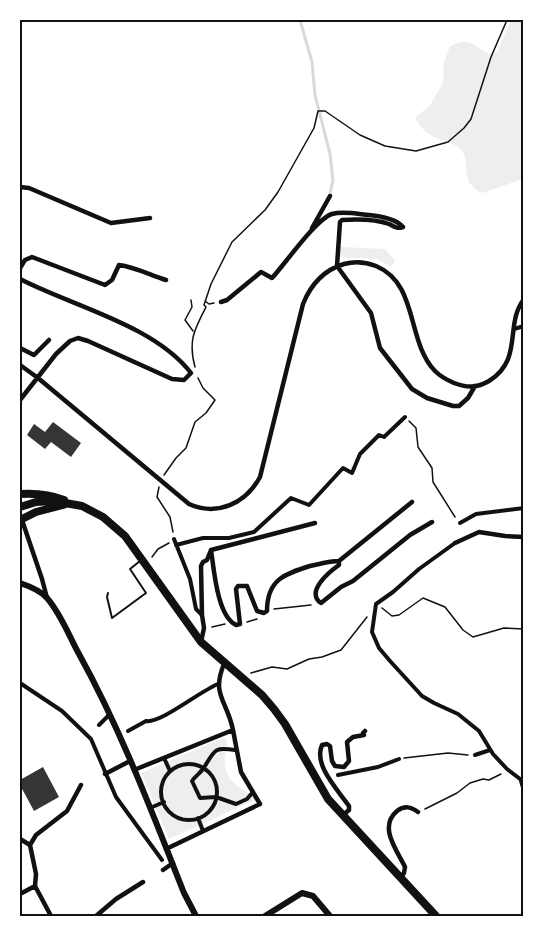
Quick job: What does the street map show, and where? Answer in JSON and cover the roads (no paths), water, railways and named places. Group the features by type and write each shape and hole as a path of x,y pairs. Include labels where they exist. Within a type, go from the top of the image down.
{"main road":[{"path":"20,494 36,493 54,496 92,510 115,526 201,642 274,709 324,793 436,916"},
{"path":"22,506 36,502 70,503"},
{"path":"21,521 36,512 70,503"}],"street":[{"path":"20,187 29,188 111,223 150,218"},
{"path":"312,230 313,224 330,196"},
{"path":"221,302 227,300 261,272 272,278 312,230 323,219 334,213 380,216 402,225 402,228 398,229 381,222 342,220 339,225 337,266 371,313 380,348 412,389 427,398 459,406 476,386 493,378 505,364 512,347 518,307 524,299"},
{"path":"20,268 25,260 32,257 105,285 112,280 119,265 130,266 137,271 166,280"},
{"path":"20,365 189,504 207,509 228,506 252,489 264,467 303,304 318,279 337,266 361,262 373,265 391,275 403,292 424,354 433,370 458,384 476,386"},
{"path":"20,279 102,314 152,340 172,352 191,373 184,380 172,379 78,338 63,347 20,400"},
{"path":"514,329 524,326"},
{"path":"20,348 34,355 49,340"},
{"path":"202,615 196,609 190,579 175,541 229,538 254,532 291,498 309,505 343,468 352,473 364,448 379,435 384,437 405,417"},
{"path":"412,502 339,561 339,565 323,577 315,595 317,600 321,603 341,587 353,581 410,535 432,522"},
{"path":"460,523 476,514 524,508"},
{"path":"21,521 47,598 111,713 196,916"},
{"path":"201,642 204,628 201,566 212,550 315,524"},
{"path":"524,537 479,532 455,543 376,604 372,632 379,648 422,696 458,714 479,731 490,750 522,782 524,791"},
{"path":"212,550 224,612 236,625 240,624 236,602 238,586 247,586 257,611 260,613 267,610 270,590 278,579 291,572 330,561 339,561"},
{"path":"20,583 31,586 47,598"},
{"path":"166,849 259,805 260,802 241,772 230,715 220,695 218,684 224,664"},
{"path":"20,683 62,711 90,735 116,797 162,860"},
{"path":"128,731 146,721 158,720 191,698 218,684"},
{"path":"99,725 111,713"},
{"path":"134,770 233,730"},
{"path":"343,815 349,810 349,806 323,766 320,750 322,745 330,746 332,761 335,765 344,767 349,761 347,741 364,735 365,731"},
{"path":"235,750 220,748 215,750 204,768 193,778 196,790 202,800 216,797 236,804 243,802 253,792"},
{"path":"475,755 490,750"},
{"path":"164,758 170,771"},
{"path":"338,775 378,767 399,759"},
{"path":"105,774 130,761"},
{"path":"185,764 194,764 204,768 214,778 217,786 216,797 211,809 198,818 181,818 168,810 164,802 162,786 170,771 185,764"},
{"path":"51,916 35,886 36,874 30,845 36,835 67,811 81,785"},
{"path":"150,808 164,802"},
{"path":"400,878 405,873 405,867 388,831 388,822 398,810 405,807 418,812"},
{"path":"198,818 203,832"},
{"path":"20,839 30,845"},
{"path":"163,870 172,863"},
{"path":"96,916 116,899 143,882"},
{"path":"20,894 35,886"},
{"path":"265,916 302,893 313,896 330,916"},
{"path":"425,906 427,916"}],"lane":[{"path":"108,593 112,618 146,593 130,569 143,561"}],"waterway":[{"path":"300,20 312,62 315,95 330,154 333,180 330,194"}]}
